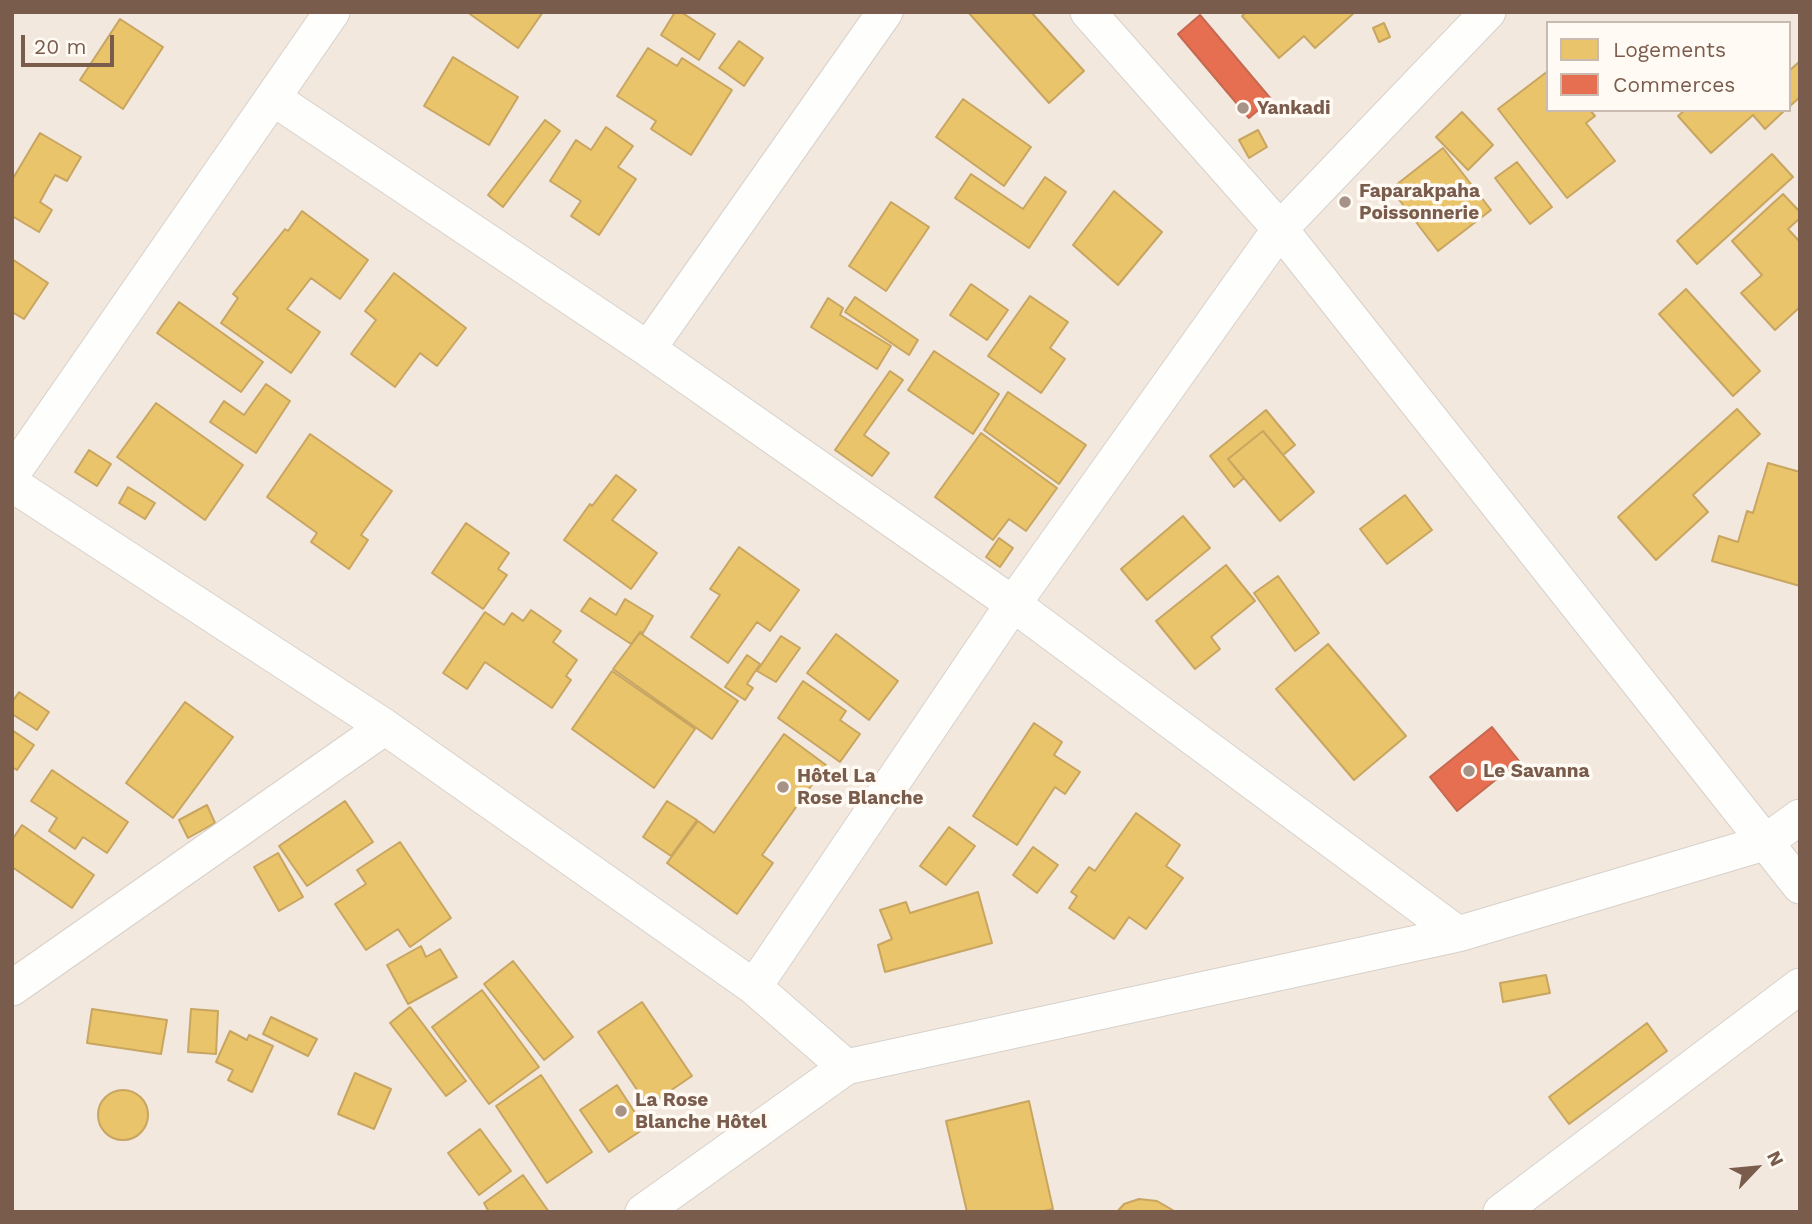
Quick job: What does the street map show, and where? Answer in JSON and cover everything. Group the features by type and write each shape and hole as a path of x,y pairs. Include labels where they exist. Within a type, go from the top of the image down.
{"street":[{"path":"12,474 332,12"},
{"path":"648,349 885,12"},
{"path":"1088,12 1280,229 1800,886"},
{"path":"754,987 1013,604 1280,229 1488,12"},
{"path":"273,98 648,349 1013,604 1458,934"},
{"path":"12,484 385,727 754,987 846,1067"},
{"path":"12,988 385,727"},
{"path":"643,1212 846,1067 1458,934 1764,843 1800,817"},
{"path":"1501,1212 1800,986"}],"shaded area":[{"path":"12,12 1800,12 1800,1212 12,1212"}],"building: Logements":[{"path":"467,12 543,12 518,48"},
{"path":"675,12 681,12 715,34 699,60 661,35"},
{"path":"968,12 1031,12 1084,71 1049,103"},
{"path":"1246,12 1355,12 1315,48 1304,36 1279,58 1242,16"},
{"path":"120,19 163,47 123,109 80,80"},
{"path":"1384,23 1390,37 1379,42 1373,28"},
{"path":"739,41 763,58 744,86 719,68"},
{"path":"648,48 677,66 682,58 732,90 691,155 651,129 656,121 617,96"},
{"path":"453,57 518,97 489,145 424,106"},
{"path":"1799,62 1800,97 1791,105 1791,69"},
{"path":"1546,73 1546,112 1592,112 1595,116 1586,123 1615,161 1567,198 1498,109"},
{"path":"963,99 1031,147 1004,186 936,137"},
{"path":"1462,112 1493,145 1468,170 1436,137"},
{"path":"1683,112 1783,112 1765,129 1753,115 1711,153 1678,116"},
{"path":"545,120 560,131 503,207 488,195"},
{"path":"606,127 633,146 618,167 636,179 599,235 571,216 581,201 550,181 576,140 591,150"},
{"path":"1258,130 1267,147 1249,158 1239,140"},
{"path":"40,133 81,157 67,181 55,175 47,189 40,202 52,210 39,232 12,216 12,180"},
{"path":"1443,148 1491,210 1438,251 1391,189"},
{"path":"1772,154 1793,177 1697,264 1677,241"},
{"path":"1517,162 1552,207 1530,224 1495,178"},
{"path":"971,174 1023,209 1045,177 1066,192 1029,248 955,198"},
{"path":"1114,191 1162,232 1118,285 1073,245"},
{"path":"1783,194 1800,212 1800,218 1788,229 1800,242 1800,307 1775,330 1741,293 1762,275 1732,241"},
{"path":"891,202 929,227 886,291 849,266"},
{"path":"302,211 368,260 340,299 311,278 287,309 320,332 291,373 221,323 238,298 233,294"},
{"path":"12,259 48,283 24,319 12,312"},
{"path":"394,273 466,328 437,366 420,353 395,387 351,354 376,320 365,311"},
{"path":"971,284 1008,310 987,340 950,315"},
{"path":"1686,289 1760,371 1733,396 1659,314"},
{"path":"1030,296 1068,322 1050,348 1065,359 1041,393 988,356"},
{"path":"855,297 918,340 909,355 845,312"},
{"path":"828,298 843,308 840,315 891,346 877,369 811,327"},
{"path":"179,302 263,362 241,392 157,333"},
{"path":"934,351 999,394 973,434 908,390"},
{"path":"890,371 903,380 864,435 889,453 872,476 835,450"},
{"path":"266,384 290,401 256,453 210,422 224,401 244,415"},
{"path":"1008,392 1086,445 1059,484 984,430"},
{"path":"156,403 243,465 205,520 117,457"},
{"path":"1737,409 1760,434 1693,495 1708,512 1656,560 1618,517"},
{"path":"1266,410 1295,445 1283,455 1263,431 1228,459 1244,478 1234,487 1210,456"},
{"path":"1263,431 1314,492 1280,521 1228,459"},
{"path":"981,433 1057,488 1026,531 1009,519 993,540 935,497"},
{"path":"310,434 392,491 361,535 368,540 349,569 311,542 317,533 267,497"},
{"path":"89,450 111,464 97,486 75,472"},
{"path":"1768,463 1800,472 1800,586 1712,561 1719,536 1738,542 1747,511 1753,513"},
{"path":"616,475 636,490 612,520 657,553 631,589 564,540 590,504 592,506"},
{"path":"128,487 155,503 145,519 119,503"},
{"path":"1405,495 1432,530 1387,564 1360,529"},
{"path":"1183,516 1210,548 1147,600 1121,569"},
{"path":"466,523 509,553 498,569 507,575 483,609 432,573"},
{"path":"999,538 1013,548 1000,567 986,557"},
{"path":"739,547 799,590 770,631 757,622 728,663 691,637 720,595 710,589"},
{"path":"1226,565 1255,601 1211,637 1220,649 1195,669 1156,621"},
{"path":"1278,576 1319,633 1295,651 1254,593"},
{"path":"590,598 616,615 625,599 653,616 643,633 640,632 631,644 581,611"},
{"path":"531,610 561,631 553,642 577,660 566,676 571,680 552,708 485,662 467,689 443,673 485,612 504,625 512,613 523,621"},
{"path":"640,633 738,701 712,739 613,669"},
{"path":"836,634 898,681 869,720 807,673"},
{"path":"781,636 800,648 776,682 757,671"},
{"path":"1328,644 1406,736 1354,780 1276,689"},
{"path":"747,655 760,664 747,684 753,688 745,700 725,687"},
{"path":"612,671 695,729 654,788 572,729"},
{"path":"803,681 846,711 840,720 860,734 840,762 778,718"},
{"path":"19,692 49,712 37,730 12,714 12,702"},
{"path":"185,702 233,737 173,818 126,783"},
{"path":"1034,723 1062,742 1054,755 1080,772 1065,794 1055,787 1017,845 973,816"},
{"path":"12,730 34,745 17,770 12,767"},
{"path":"784,734 826,765 762,855 773,863 737,914 667,863 698,821 714,833"},
{"path":"52,770 128,822 107,853 83,837 75,849 49,831 57,818 31,801"},
{"path":"345,801 373,842 307,886 279,846"},
{"path":"667,801 697,820 671,856 643,837"},
{"path":"207,805 215,823 188,838 179,820"},
{"path":"1136,813 1180,845 1166,866 1183,878 1146,929 1129,917 1114,939 1069,908 1077,896 1071,892 1089,867 1095,871"},
{"path":"22,825 94,875 72,908 12,867 12,840"},
{"path":"949,827 975,846 946,885 920,866"},
{"path":"400,842 451,918 410,947 398,929 366,950 335,904 366,884 357,870"},
{"path":"1033,847 1058,865 1037,893 1013,875"},
{"path":"278,853 303,897 279,911 254,867"},
{"path":"978,892 992,943 885,972 878,945 892,939 880,910 906,902 910,913"},
{"path":"421,946 426,957 440,949 457,977 408,1004 387,965"},
{"path":"513,961 573,1037 544,1060 484,984"},
{"path":"1546,975 1550,993 1503,1002 1500,983"},
{"path":"482,990 539,1067 489,1104 432,1027"},
{"path":"642,1002 692,1076 648,1106 598,1032"},
{"path":"410,1007 466,1081 446,1096 390,1023"},
{"path":"92,1009 167,1020 161,1054 87,1043"},
{"path":"191,1009 218,1011 216,1054 188,1052"},
{"path":"271,1017 317,1039 308,1056 263,1034"},
{"path":"1647,1023 1667,1051 1569,1124 1549,1097"},
{"path":"230,1031 247,1040 249,1035 273,1046 252,1092 228,1080 233,1070 216,1062"},
{"path":"355,1073 391,1089 374,1129 338,1114"},
{"path":"541,1075 592,1152 547,1183 496,1106"},
{"path":"617,1085 645,1128 609,1152 580,1110"},
{"path":"123,1090 141,1097 148,1115 141,1133 123,1140 105,1133 98,1115 105,1097"},
{"path":"1029,1101 1053,1209 1039,1212 967,1212 946,1121"},
{"path":"480,1129 511,1171 479,1195 448,1153"},
{"path":"523,1175 549,1212 489,1212 484,1203"},
{"path":"1139,1199 1157,1201 1176,1212 1117,1212 1124,1204"}],"building: Commerces":[{"path":"1200,15 1271,99 1249,118 1178,34"},
{"path":"1492,727 1519,761 1457,811 1430,777"}],"place":[{"name":"Yankadi","path":"1243,108"},
{"name":"Faparakpaha Poissonnerie","path":"1345,202"},
{"name":"Le Savanna","path":"1469,771"},
{"name":"Hôtel La Rose Blanche","path":"783,787"},
{"name":"La Rose Blanche Hôtel","path":"621,1111"}]}
